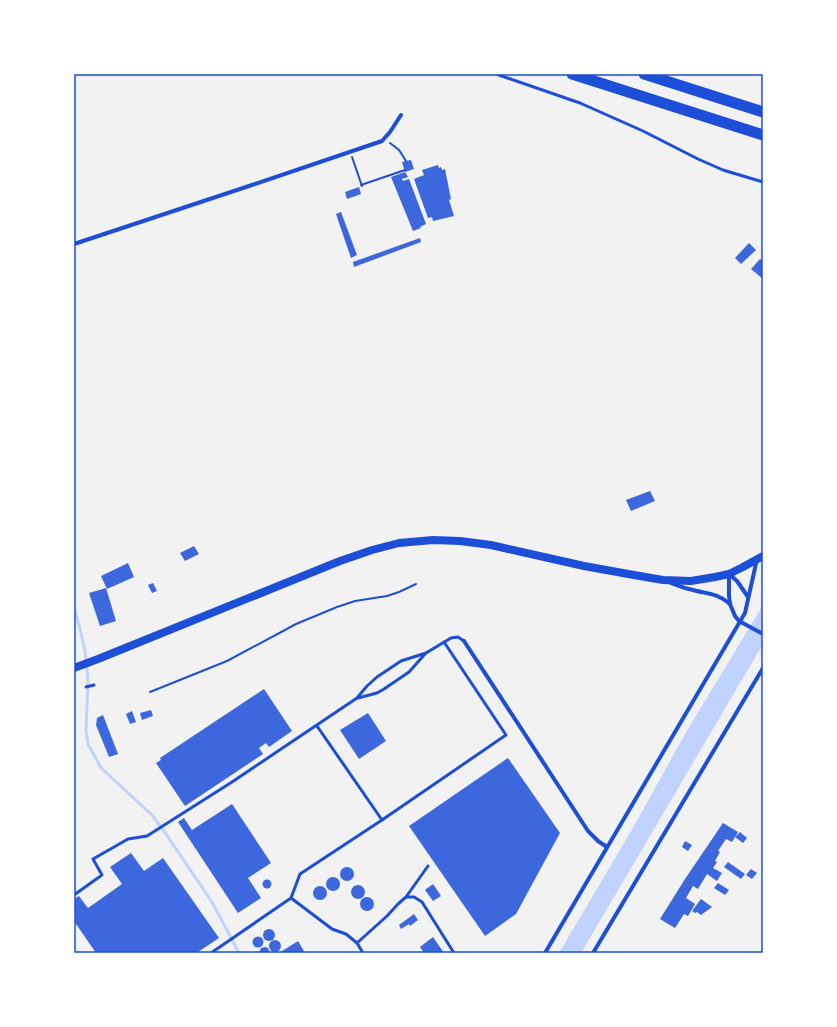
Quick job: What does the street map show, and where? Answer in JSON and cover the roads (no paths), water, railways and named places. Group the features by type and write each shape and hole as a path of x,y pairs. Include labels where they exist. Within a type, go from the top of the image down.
{"highway":[{"path":"572,74 763,135"},
{"path":"644,74 763,112"}],"main road":[{"path":"74,668 340,561 399,543 433,540 483,544 584,566 663,580 691,581 715,578 743,568 760,557"}],"street":[{"path":"74,244 382,141 401,115"},
{"path":"544,953 745,613 748,597 760,557"},
{"path":"729,574 737,581 748,597"},
{"path":"729,574 730,604 736,616 739,621 763,634"},
{"path":"663,580 689,589 719,596 730,604"},
{"path":"464,641 588,831 606,847"},
{"path":"593,953 763,668"}],"lane":[{"path":"496,74 580,103 643,131 723,170 763,182"},
{"path":"74,896 102,875 93,859 128,839 147,836 225,786 357,698 377,677 401,661 426,653 451,638 458,637 464,641"},
{"path":"211,953 291,898 300,874 506,735 444,642"},
{"path":"357,698 377,693 390,685 409,672 426,653"},
{"path":"86,687 94,686"},
{"path":"317,726 382,820"},
{"path":"357,943 406,897 428,866"},
{"path":"406,897 414,897 422,902 454,953"},
{"path":"291,898 332,929 346,934 357,943 363,953"}],"water":[{"path":"763,605 763,644 581,953 559,953 637,821 685,734"}],"waterway":[{"path":"74,608 85,651 88,681 86,731 88,744 101,768 152,815 166,834 212,902 239,953"}]}
